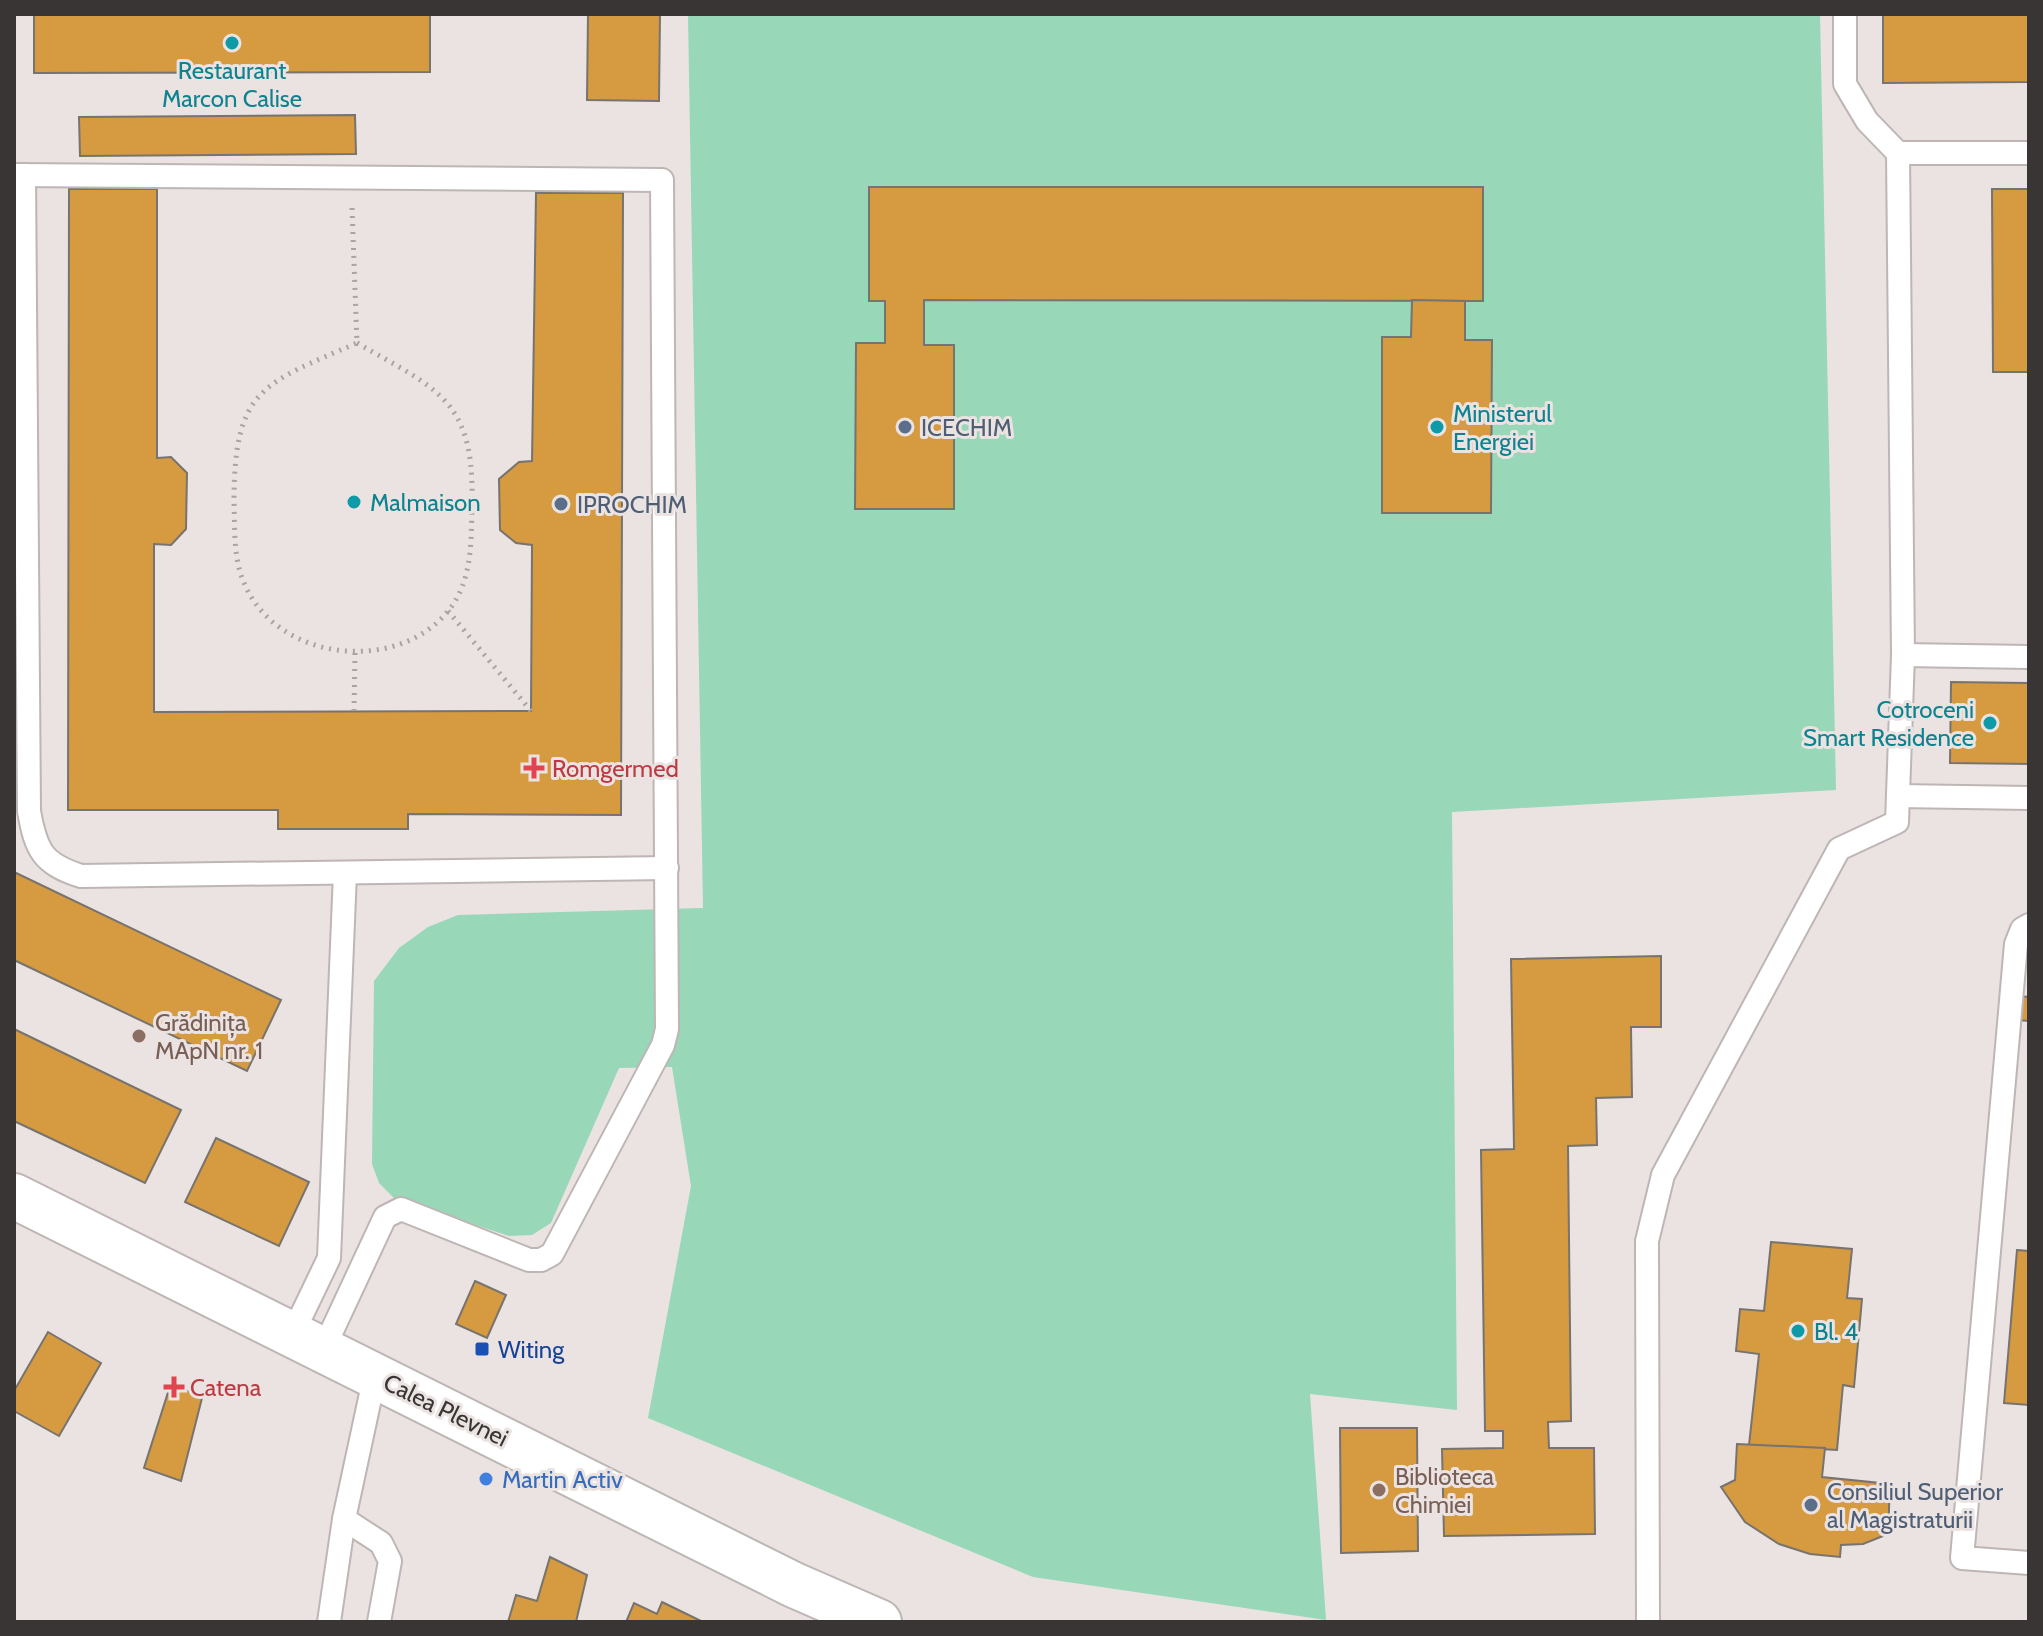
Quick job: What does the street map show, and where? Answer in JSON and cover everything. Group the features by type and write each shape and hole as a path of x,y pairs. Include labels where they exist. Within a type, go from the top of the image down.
{"main road":[{"name":"Calea Plevnei","path":"14,1196 375,1375 794,1603 879,1622"}],"lane":[{"path":"1648,1622 1647,1241 1663,1175 1839,849 1897,822 1903,655 1898,153 1867,121 1845,84 1845,14"},
{"path":"1898,153 2029,153"},
{"path":"308,1342 385,1217 392,1211 401,1209 529,1260 541,1260 558,1245 663,1045 667,1029 667,868 662,180 351,175 19,175 29,811 34,840 52,867 81,876 667,868"},
{"path":"1903,655 2029,657"},
{"path":"1898,796 2029,798"},
{"path":"308,1342 329,1258 345,873"},
{"path":"2029,925 2022,929 2016,944 1962,1558 2029,1563"},
{"path":"329,1622 344,1519 375,1375"},
{"path":"344,1519 381,1543 390,1561 379,1622"}],"path":[{"path":"351,175 357,343"},
{"path":"357,343 427,383 450,404 464,426 472,465 471,557 448,611 394,646 355,652 320,648 284,632 259,609 244,585 235,551 234,455 251,405 275,378 357,343"},
{"path":"448,611 531,711"},
{"path":"354,711 355,652"}],"green space":[{"path":"688,14 1820,14 1836,790 1452,812 1457,1410 1310,1394 1326,1620 1033,1577 648,1418 691,1186 672,1067 619,1068 551,1223 532,1235 509,1236 394,1198 379,1183 372,1164 374,981 399,948 428,927 458,915 703,908"}],"building":[{"name":"Restaurant Marcon Calise","path":"34,14 430,14 430,72 34,73"},
{"path":"588,14 660,14 659,101 587,100"},
{"path":"1883,14 2029,14 2029,82 1883,83"},
{"path":"355,115 356,154 80,156 79,117"},
{"name":"ICECHIM","path":"869,187 1483,187 1483,301 924,300 924,345 954,345 954,509 855,509 856,343 885,343 885,301 869,301"},
{"name":"IPROCHIM","path":"69,189 157,189 157,458 171,457 187,473 186,529 171,545 154,544 154,712 531,711 532,545 516,543 500,530 499,479 519,462 532,461 536,193 623,193 621,815 408,814 408,829 278,829 278,810 68,810"},
{"path":"1992,189 2029,189 2029,372 1993,372"},
{"name":"Ministerul Energiei","path":"1412,300 1465,301 1465,340 1492,340 1491,513 1382,513 1382,337 1411,337"},
{"name":"Cotroceni Smart Residence","path":"1951,682 2029,683 2029,764 1950,763"},
{"path":"14,872 281,1000 247,1071 14,960"},
{"path":"1661,956 1661,1027 1631,1027 1632,1097 1596,1098 1597,1145 1568,1146 1571,1421 1548,1422 1549,1448 1594,1448 1595,1534 1444,1536 1442,1449 1503,1448 1503,1431 1485,1431 1481,1150 1514,1149 1511,959"},
{"path":"2018,996 2029,997 2029,1021 2016,1020"},
{"path":"14,1029 181,1110 145,1183 14,1121"},
{"path":"216,1138 309,1182 279,1246 185,1202"},
{"name":"Bl. 4","path":"1771,1242 1852,1249 1847,1298 1862,1299 1854,1387 1843,1385 1837,1450 1749,1445 1759,1354 1736,1351 1740,1309 1764,1311"},
{"path":"2017,1250 2029,1251 2029,1405 2004,1403"},
{"path":"475,1281 506,1295 487,1338 456,1324"},
{"path":"48,1332 101,1363 59,1436 14,1411 14,1391"},
{"path":"171,1383 202,1398 181,1481 144,1468"},
{"name":"Biblioteca Chimiei","path":"1340,1428 1417,1428 1418,1551 1341,1553"},
{"name":"Consiliul Superior al Magistraturii","path":"1737,1444 1825,1448 1822,1477 1890,1484 1888,1534 1863,1544 1841,1545 1840,1557 1810,1554 1779,1544 1745,1522 1721,1487 1735,1480"},
{"path":"550,1557 587,1575 576,1622 508,1622 516,1595 537,1601"},
{"path":"662,1602 703,1622 626,1622 634,1603 657,1614"}],"place":[{"name":"Restaurant Marcon Calise","path":"232,43"},
{"name":"ICECHIM","path":"905,427"},
{"name":"Ministerul Energiei","path":"1437,427"},
{"name":"Malmaison","path":"354,502"},
{"name":"IPROCHIM","path":"561,504"},
{"name":"Cotroceni Smart Residence","path":"1990,723"},
{"name":"Romgermed","path":"534,768"},
{"name":"Grădinița MApN nr. 1","path":"139,1036"},
{"name":"Bl. 4","path":"1798,1331"},
{"name":"Witing","path":"482,1349"},
{"name":"Catena","path":"174,1387"},
{"name":"Martin Activ","path":"486,1479"},
{"name":"Biblioteca Chimiei","path":"1379,1490"},
{"name":"Consiliul Superior al Magistraturii","path":"1811,1505"}]}
